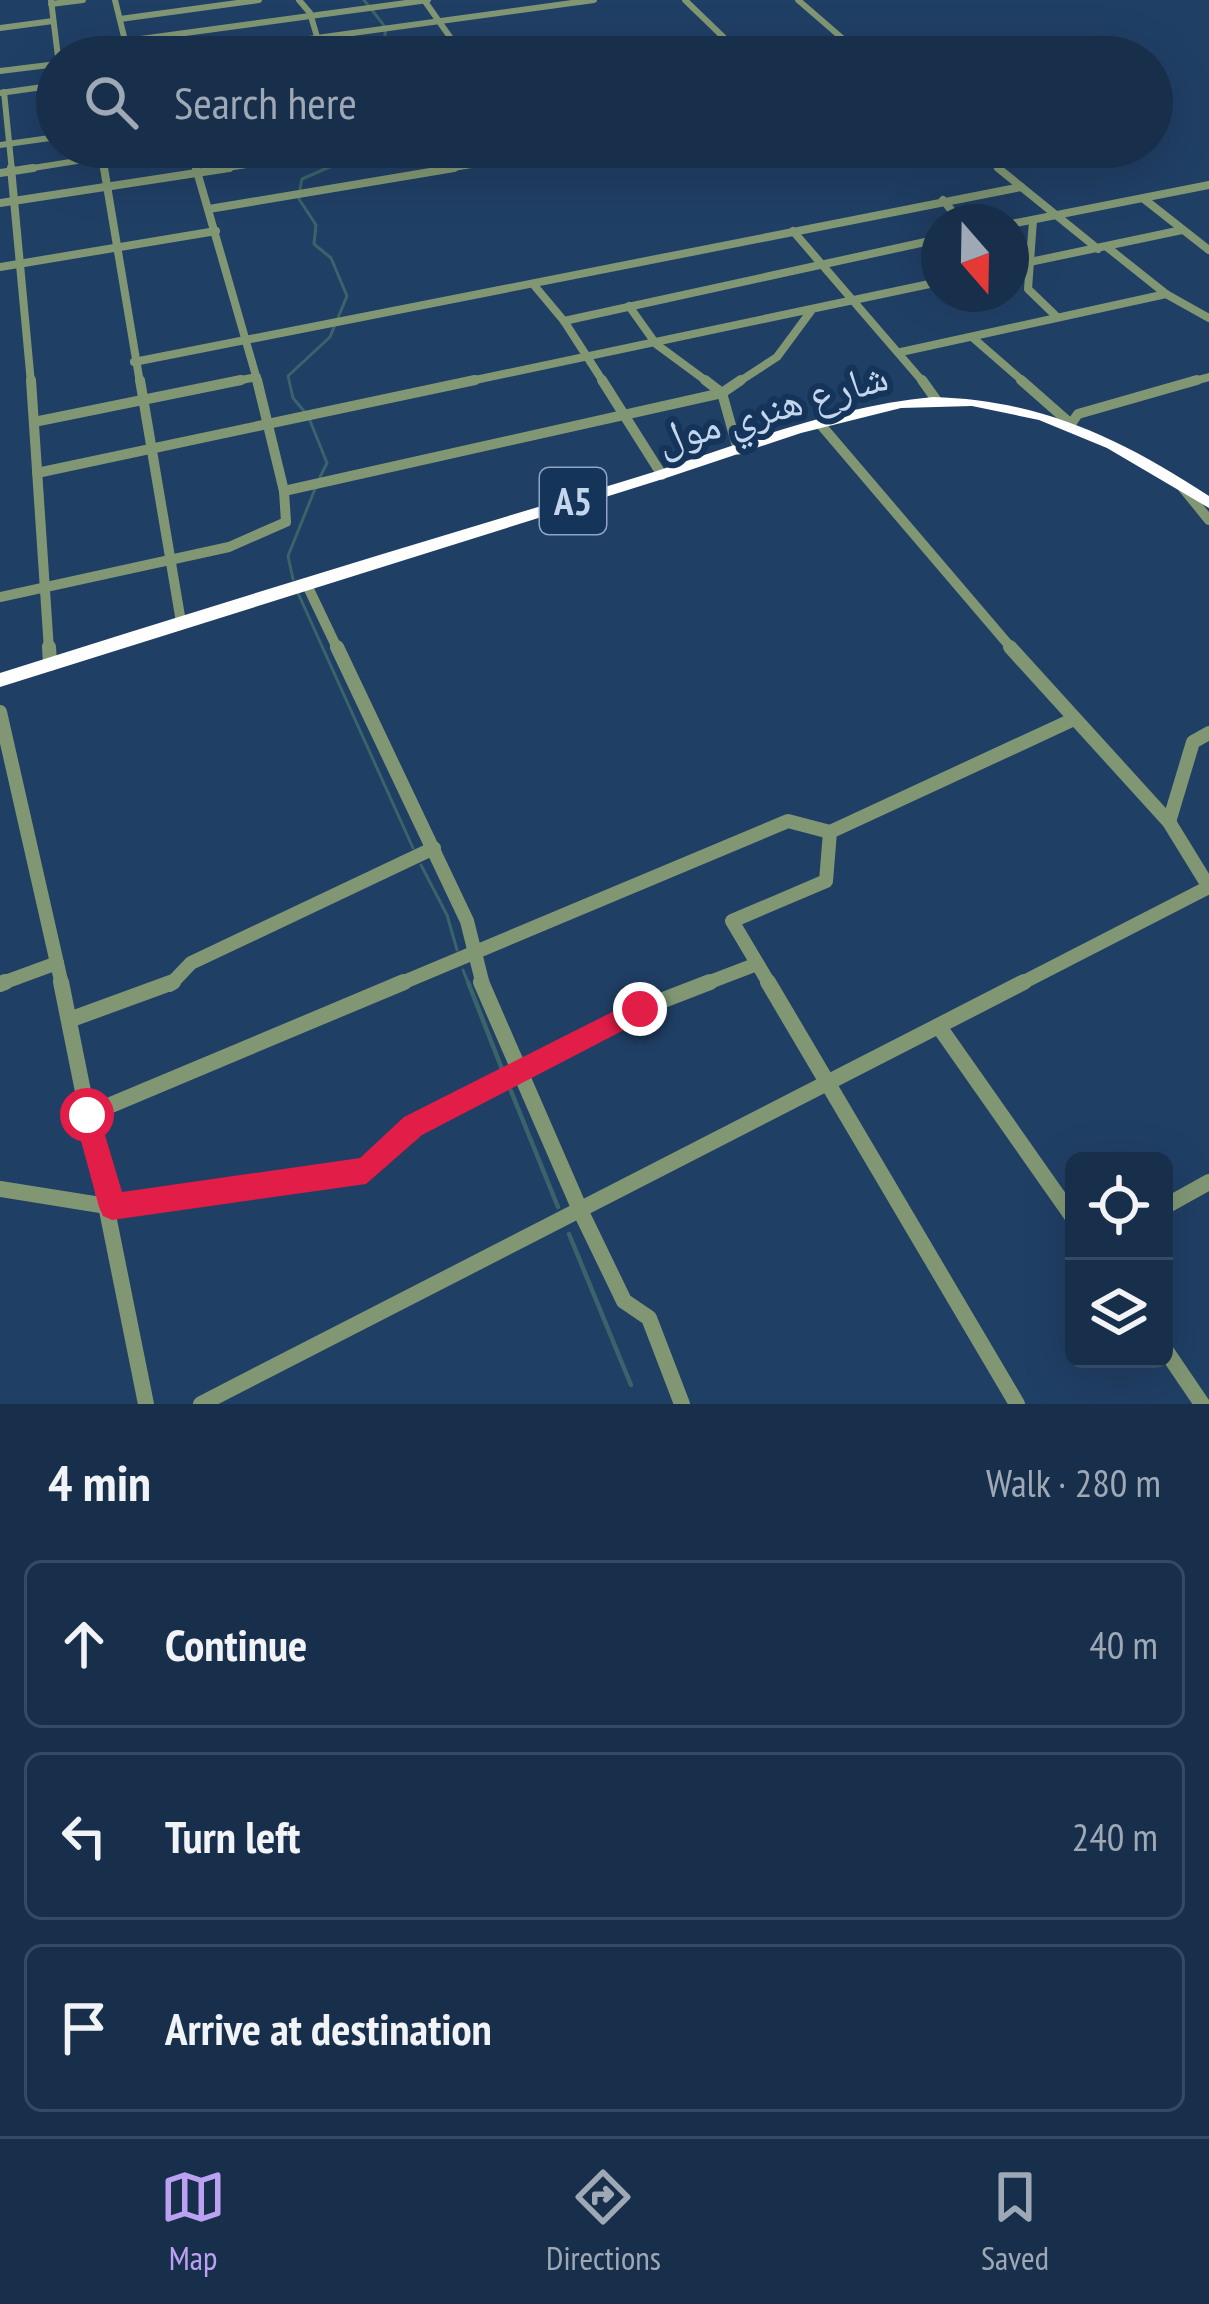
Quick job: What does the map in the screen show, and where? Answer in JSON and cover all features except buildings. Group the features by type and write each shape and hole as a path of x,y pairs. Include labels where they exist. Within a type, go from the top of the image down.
{"highway":[{"name":"شارع هنري مول","path":"0,680 821,425 937,400 1003,407 1071,424 1100,436 1209,503"}],"street":[{"path":"55,36 51,2 83,0"},
{"path":"115,0 124,36"},
{"path":"120,19 208,3 259,0"},
{"path":"299,0 310,13 315,36"},
{"path":"159,36 425,0 450,36"},
{"path":"330,36 595,0"},
{"path":"685,0 725,36"},
{"path":"798,0 840,36"},
{"path":"208,3 220,36"},
{"path":"0,28 53,21"},
{"path":"0,71 36,64"},
{"path":"36,88 2,93 2,118 13,171 50,664"},
{"path":"4,145 36,140"},
{"path":"0,173 36,167"},
{"path":"103,168 181,622"},
{"path":"0,597 229,547 286,522 284,491 247,340 197,168"},
{"path":"0,203 225,168"},
{"path":"209,209 453,168"},
{"path":"998,168 1166,294 1209,318"},
{"path":"1029,221 1209,185"},
{"path":"134,362 1021,187"},
{"path":"1144,199 1209,250"},
{"path":"943,200 946,204"},
{"path":"1034,220 1029,262 1182,230"},
{"path":"0,267 216,231"},
{"path":"793,231 901,352 937,400"},
{"path":"564,322 921,243"},
{"path":"533,284 564,322 662,475"},
{"path":"38,473 921,286"},
{"path":"1029,290 1057,317"},
{"path":"901,352 1166,294"},
{"path":"629,306 656,344 722,393 738,450"},
{"path":"284,491 722,393 777,357 812,310"},
{"path":"972,337 1071,424 1078,414 1209,377"},
{"path":"34,422 256,377"},
{"path":"201,1404 1209,887 1168,822 1072,720 821,425"},
{"path":"1179,483 1209,520"},
{"path":"307,583 466,921 473,955 580,1212 625,1301 649,1318 682,1404"},
{"path":"0,712 8,785 57,963 87,1115 112,1207 146,1404"},
{"path":"87,1115 788,821 830,832 1072,720"},
{"path":"1168,822 1193,742 1209,733"},
{"path":"830,832 826,880 732,921 1017,1404"},
{"path":"69,1020 114,1000 170,985 190,963 434,848"},
{"path":"0,984 57,963"},
{"path":"0,1190 112,1207 366,1171 413,1126 640,1009 757,964"},
{"path":"940,1028 1065,1206"},
{"path":"1173,1202 1209,1182"},
{"path":"1173,1361 1202,1404"}],"waterway":[{"path":"364,0 386,28 385,36"},
{"path":"300,189 302,179 327,168"},
{"path":"299,199 316,225 314,244 331,258 347,296 330,337 288,376 293,398 304,411"},
{"path":"309,418 327,463 320,477"},
{"path":"293,579 288,556 315,489"},
{"path":"298,593 413,848"},
{"path":"421,865 447,915 457,950"},
{"path":"463,970 469,985"},
{"path":"468,982 502,1069"},
{"path":"511,1091 558,1207"},
{"path":"569,1234 631,1385"}],"route":[{"path":"87,1115 112,1207 366,1171 413,1126 640,1009"}]}
